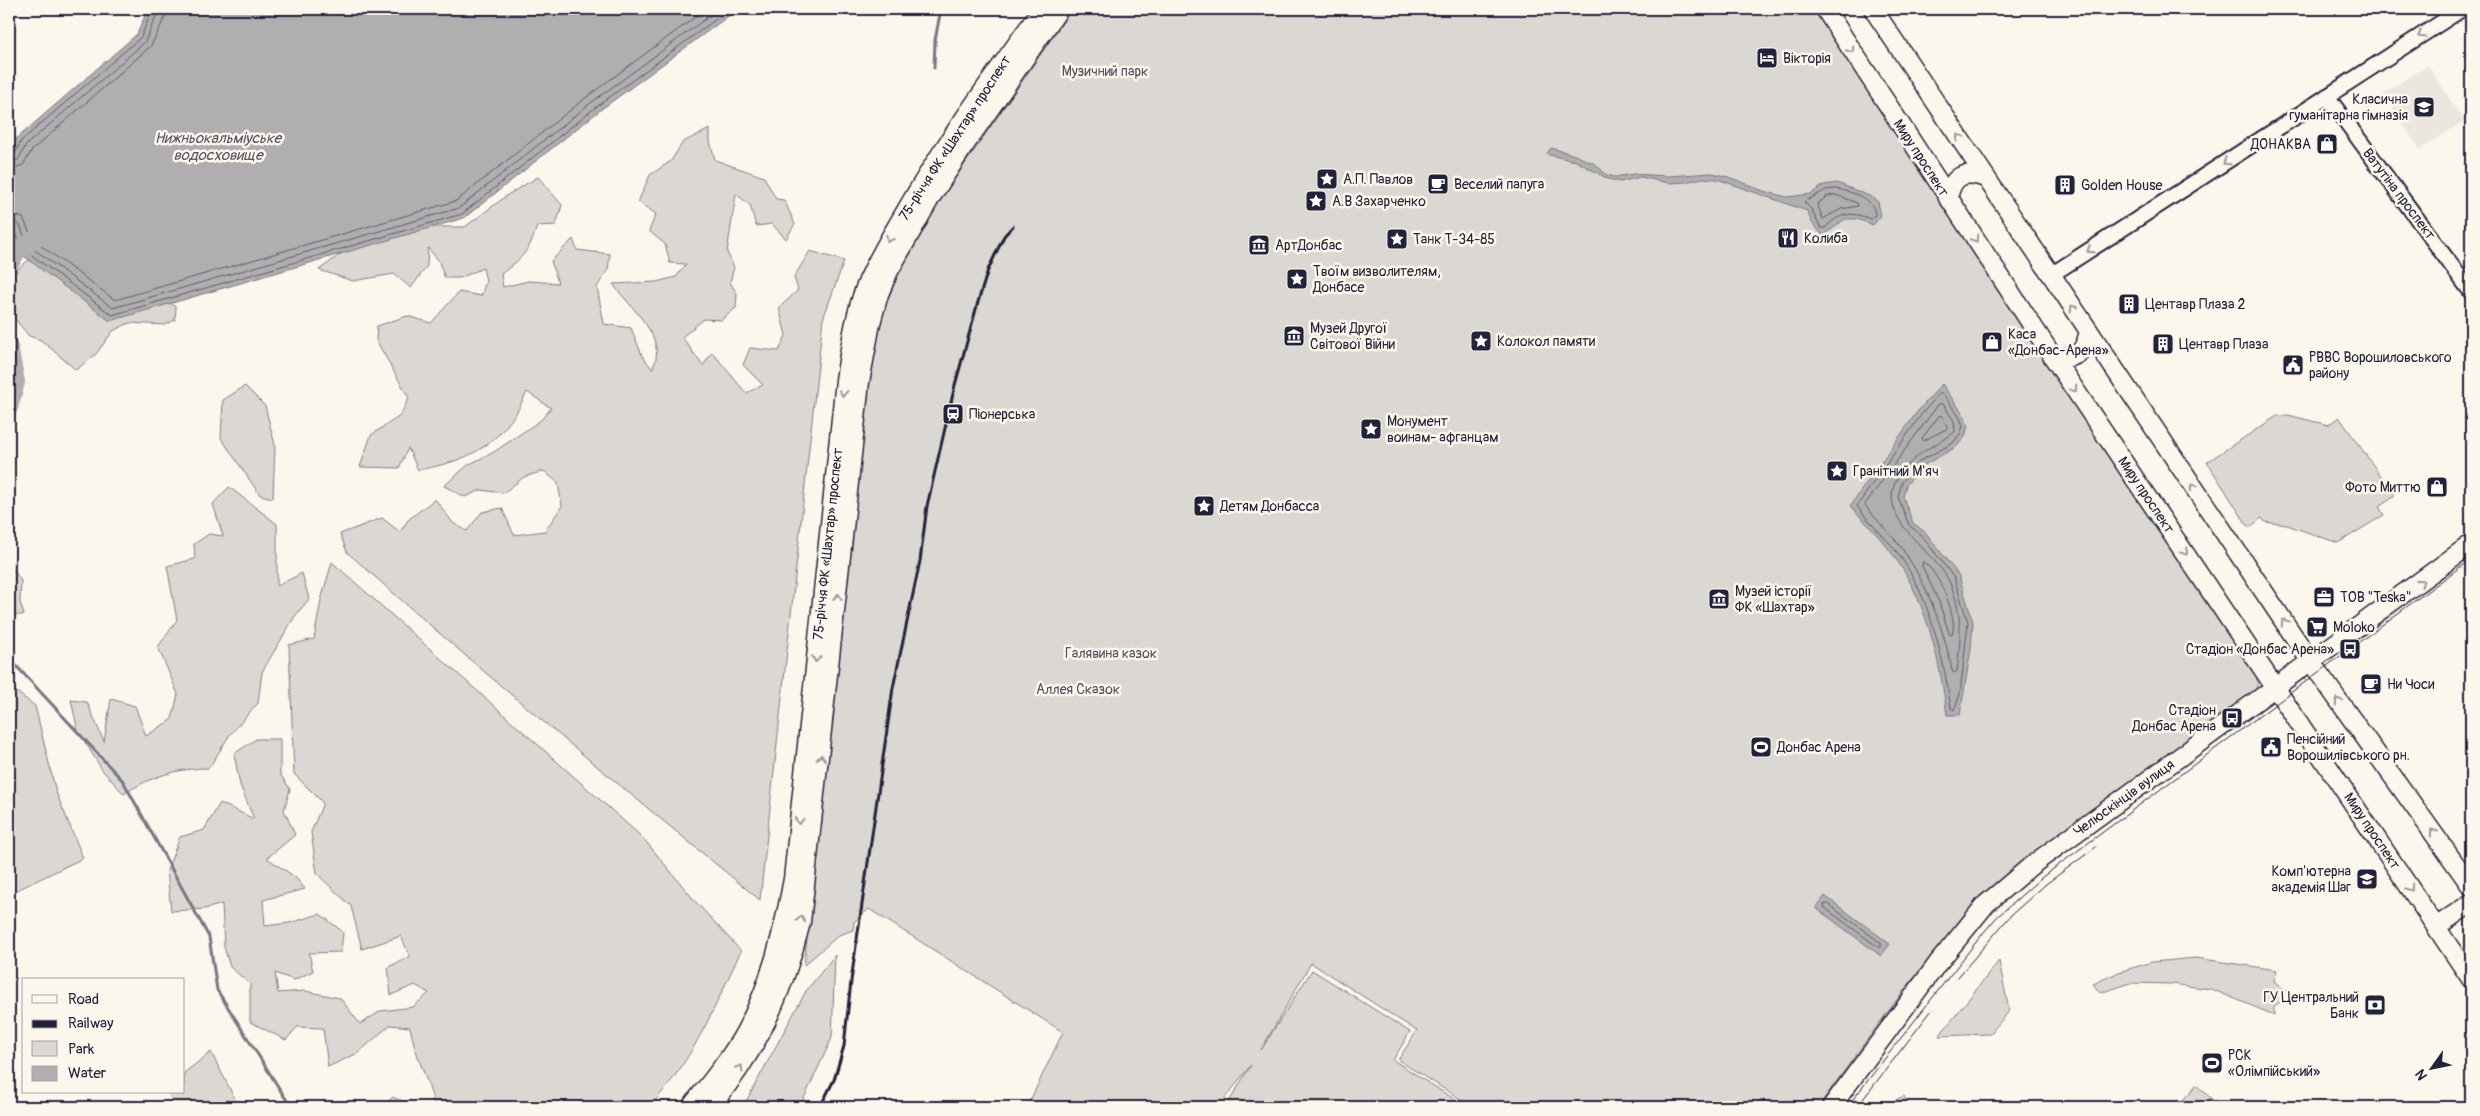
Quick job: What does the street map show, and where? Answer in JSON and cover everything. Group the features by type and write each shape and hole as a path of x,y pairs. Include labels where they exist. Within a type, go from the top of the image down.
{"main road":[{"name":"75-річчя ФК «Шахтар» проспект","path":"691,1107 723,1066 744,1033 765,990 786,919 794,870 845,380 856,320 865,288 879,257 918,189 1042,9"},
{"name":"75-річчя ФК «Шахтар» проспект","path":"710,1107 736,1075 758,1040 779,996 801,922 808,881 860,382 868,337 879,294 893,264 931,197 1059,9"},
{"name":"Миру проспект","path":"1825,9 2053,357 2471,978"},
{"path":"1872,9 2311,662 2471,886"},
{"path":"1948,198 1950,187 1960,176 1971,172 1986,178"},
{"path":"2053,357 2071,358 2078,354 2086,345 2089,331"},
{"name":"Челюскінців вулиця","path":"1831,1107 1938,964 1986,904 2032,865 2471,544"},
{"path":"2436,927 2471,903"}],"street":[{"path":"2051,275 2462,9"},
{"name":"Ватутіна проспект","path":"2327,96 2471,292"}],"shaded area":[{"name":"Класична гуманітарна гімназія","path":"2428,65 2464,121 2420,150 2383,94"}],"green space":[{"path":"1072,9 1816,9 1927,181 2255,672 2258,683 2253,695 2028,856 1998,884 1969,913 1916,976 1818,1107 1473,1107 1398,1060 1417,1031 1311,963 1261,1050 1312,970 1410,1032 1393,1060 1457,1101 1454,1107 1226,1107 1251,1065 1218,1107 1027,1107 1063,1032 869,909 854,922 853,930 839,935 804,965 870,359 900,258"},
{"path":"710,129 710,141 715,160 764,177 776,199 784,200 795,224 786,239 772,224 756,226 750,205 736,194 727,252 734,267 730,282 737,294 736,308 721,320 704,319 682,337 703,366 712,352 746,393 763,385 743,365 750,348 779,351 786,335 779,308 798,290 794,277 810,251 844,261 823,319 760,900 500,685 347,552 340,534 382,518 400,532 408,520 435,499 453,523 467,531 482,512 502,508 514,535 545,531 562,506 558,483 544,471 524,477 503,493 481,490 465,497 444,486 468,465 494,452 541,420 551,408 527,392 516,413 506,426 496,437 474,453 448,463 418,470 408,448 399,468 360,467 371,435 400,416 409,398 376,340 377,326 407,316 431,323 459,292 481,296 486,281 483,268 460,278 445,278 438,260 428,248 427,266 411,288 394,274 353,281 319,270 366,235 414,227 465,227 509,194 538,177 562,205 556,225 537,226 524,254 501,274 503,287 528,281 558,283 551,261 573,239 577,250 610,254 608,270 597,287 604,324 631,328 642,355 652,369 656,357 656,346 652,335 645,323 613,284 656,282 676,277 686,264 670,263 665,244 649,231 656,214 638,202 650,175 671,161 683,142"},
{"path":"39,253 157,295 176,307 175,320 165,325 129,323 113,331 96,354 76,370 41,340 29,336 9,312 9,291 16,271"},
{"path":"245,386 265,406 275,445 273,498 260,495 221,438 223,400"},
{"path":"2288,415 2328,425 2339,417 2395,496 2379,507 2384,515 2338,543 2287,525 2265,522 2262,518 2249,528 2207,462 2277,416"},
{"path":"229,487 277,524 277,586 302,573 309,599 295,616 262,672 258,703 229,736 209,768 175,772 154,778 124,794 103,771 78,731 71,700 87,702 104,742 111,699 135,706 146,736 172,719 178,694 158,647 177,620 167,566 195,559 194,544 209,534 223,536 213,504"},
{"path":"9,553 13,569 21,581 20,602 24,615 9,615"},
{"path":"332,562 643,838 695,901 741,951 712,1013 690,1053 678,1072 649,1107 435,1107 410,1027 390,1025 358,1053 328,1067 323,1028 297,1027 286,1040 250,1022 250,984 230,967 224,947 222,904 205,909 171,911 167,870 180,837 204,830 220,803 254,819 240,785 234,754 256,739 280,739 280,774 290,789 284,810 295,835 267,858 295,877 305,889 263,900 265,926 289,923 320,914 343,932 341,952 309,953 313,971 294,980 275,973 278,993 305,991 340,998 360,1024 381,1011 413,1007 429,993 415,985 391,995 388,967 410,957 401,936 362,949 351,906 317,874 311,832 323,803 294,774 289,645 314,639 321,600"},
{"path":"9,686 35,706 56,792 83,858 9,894"},
{"path":"835,955 832,1038 800,1107 743,1107 806,991"},
{"path":"2196,958 2277,970 2274,981 2290,994 2274,1007 2274,1015 2211,989 2171,984 2131,983 2100,993 2093,984 2119,972 2152,962"},
{"path":"1999,961 2009,1011 1990,1034 1939,1036"},
{"path":"211,1052 239,1107 173,1107 170,1094 185,1094 185,1072"},
{"path":"2196,1085 2221,1107 2177,1107"},
{"path":"1904,1096 1910,1107 1881,1107"},
{"path":"393,1097 416,1107 382,1107"}],"water":[{"name":"Нижньокальміуське водосховище","path":"148,9 738,9 599,111 464,218 110,321 17,251 9,225 9,156 16,139 137,34"},
{"path":"1551,148 1575,155 1595,164 1607,175 1615,177 1633,174 1668,176 1712,173 1729,177 1763,191 1787,197 1811,194 1824,185 1837,183 1872,197 1878,202 1881,216 1873,225 1857,219 1845,219 1823,236 1812,223 1807,211 1717,179 1702,178 1686,182 1669,183 1640,177 1620,182 1608,179 1576,161 1549,155 1547,153"},
{"path":"1942,384 1964,415 1968,426 1965,437 1956,447 1924,465 1906,485 1903,497 1913,523 1926,533 1959,576 1973,622 1971,649 1960,715 1947,715 1941,675 1931,636 1925,616 1908,579 1887,547 1850,506 1917,412"},
{"path":"1825,896 1890,944 1881,956 1816,908"}],"waterway":[{"path":"934,68 935,40 941,9"},
{"path":"9,266 17,251 37,238"},
{"path":"9,347 16,382 9,408"},
{"path":"9,658 123,781 209,937 217,990 291,1107"}],"tram line":[{"path":"1847,1107 1984,932 1996,918 2041,878 2471,559"},
{"path":"1958,977 2011,915 2046,884 2096,847"},
{"path":"1857,1107 1932,1010"}],"railway":[{"path":"820,1107 834,1080 844,1046 851,981 893,688 920,561 927,506 955,385 978,302 988,270 1004,236 1013,226"}],"place":[{"name":"Вікторія","path":"1767,58"},
{"name":"Класична гуманітарна гімназія","path":"2424,107"},
{"name":"ДОНАКВА","path":"2327,144"},
{"name":"А.П. Павлов","path":"1327,179"},
{"name":"Веселий папуга","path":"1438,184"},
{"name":"Golden House","path":"2065,185"},
{"name":"А.В Захарченко","path":"1316,201"},
{"name":"Колиба","path":"1788,238"},
{"name":"Танк Т-34-85","path":"1397,239"},
{"name":"АртДонбас","path":"1259,245"},
{"name":"Твоїм визволителям, Донбасе","path":"1297,279"},
{"name":"Центавр Плаза 2","path":"2129,304"},
{"name":"Музей Другої Світової Війни","path":"1294,336"},
{"name":"Колокол памяти","path":"1481,341"},
{"name":"Каса «Донбас-Арена»","path":"1992,342"},
{"name":"Центавр Плаза","path":"2163,344"},
{"name":"РВВС Ворошиловського району","path":"2293,365"},
{"name":"Піонерська","path":"953,414"},
{"name":"Монумент воинам- афганцам","path":"1371,429"},
{"name":"Гранітний М'яч","path":"1837,471"},
{"name":"Фото Миттю","path":"2437,487"},
{"name":"Детям Донбасса","path":"1204,506"},
{"name":"ТОВ \"Teska\"","path":"2324,597"},
{"name":"Музей історії ФК «Шахтар»","path":"1719,599"},
{"name":"Moloko","path":"2317,627"},
{"name":"Стадіон «Донбас Арена»","path":"2350,649"},
{"name":"Ни Чоси","path":"2371,684"},
{"name":"Стадіон Донбас Арена","path":"2232,718"},
{"name":"Донбас Арена","path":"1761,747"},
{"name":"Пенсійний Ворошилівського рн.","path":"2271,747"},
{"name":"Комп'ютерна академія Шаг","path":"2367,879"},
{"name":"ГУ Центральний Банк","path":"2375,1005"},
{"name":"РСК «Олімпійський»","path":"2212,1063"}],"park label":[{"name":"Музичний парк","path":"1105,71"},
{"name":"Галявина казок","path":"1111,653"},
{"name":"Аллея Сказок","path":"1078,689"}]}
